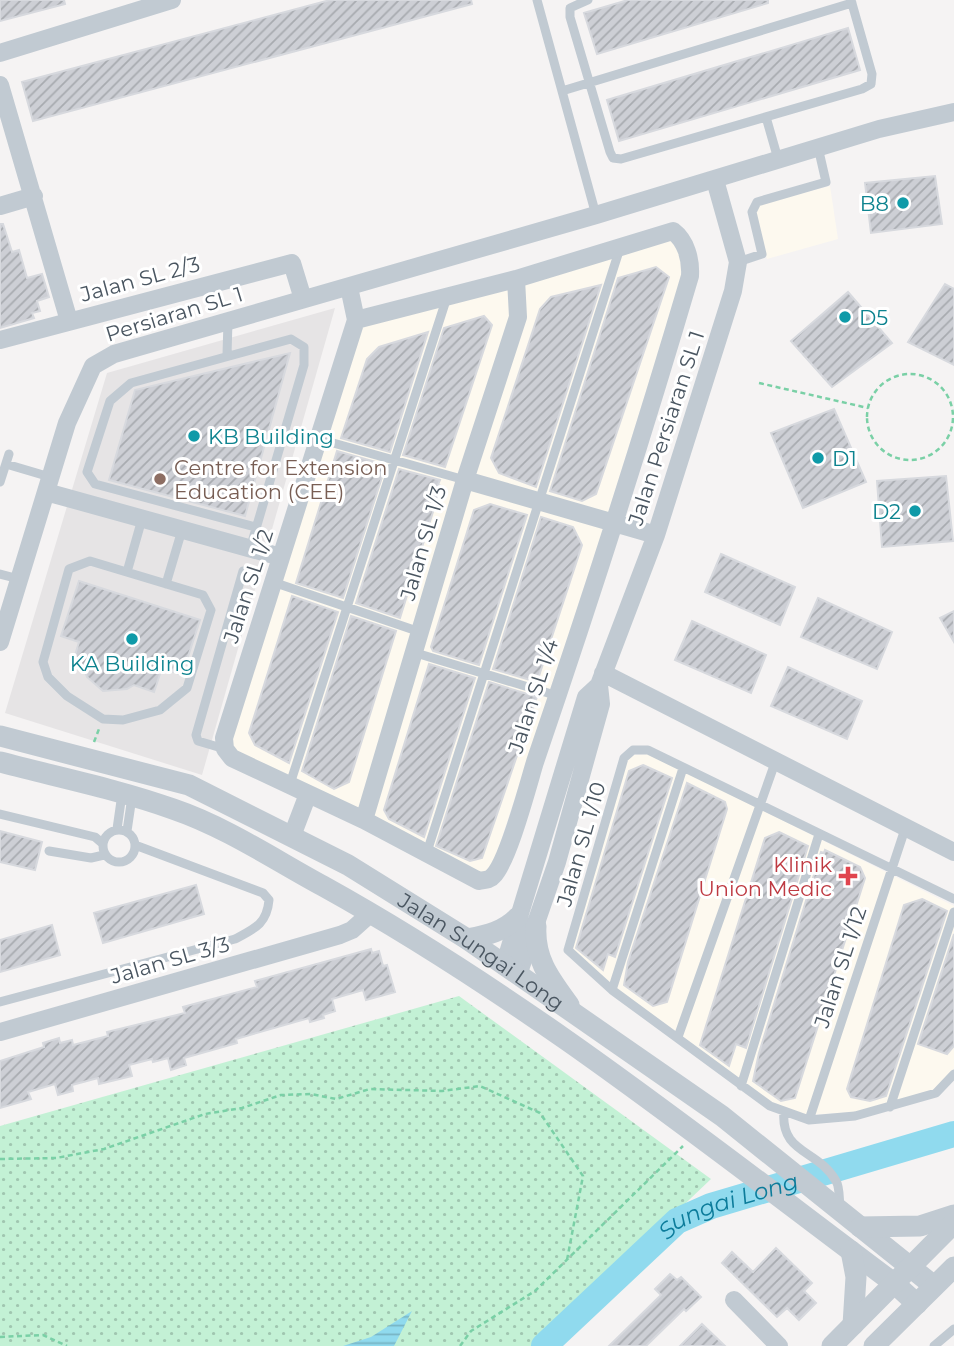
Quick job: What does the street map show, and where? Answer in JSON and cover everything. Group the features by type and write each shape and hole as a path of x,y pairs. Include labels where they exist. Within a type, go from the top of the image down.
{"street":[{"path":"0,53 172,0"},
{"path":"0,85 69,321"},
{"name":"Persiaran SL 1","path":"0,642 67,423 93,366 114,354 596,215 818,147 927,116 954,112"},
{"name":"Jalan Persiaran SL 1","path":"504,982 601,704 601,679 656,535 733,291 738,262 715,180"},
{"path":"0,206 34,196"},
{"name":"Jalan SL 1/4","path":"224,744 232,758 364,820 479,881 495,875 558,696 690,276 690,264 682,237 673,231 620,246"},
{"path":"356,320 516,279 620,246"},
{"name":"Jalan SL 2/3","path":"0,340 292,263 303,299"},
{"name":"Jalan SL 1/3","path":"364,820 416,653 465,480 518,317 516,279"},
{"name":"Jalan SL 1/2","path":"224,744 356,320 349,287"},
{"path":"465,480 540,499 656,535"},
{"path":"48,485 142,519 281,557"},
{"path":"601,679 776,760 954,852"},
{"name":"Jalan Sungai Long","path":"4,736 88,756 189,785 348,866 467,939 504,982 724,1156 895,1284 917,1304"},
{"name":"Jalan Sungai Long","path":"0,762 175,809 228,834 504,982 579,1018 722,1116 799,1178 828,1187 841,1212 912,1265 934,1286"},
{"path":"292,836 308,794"},
{"name":"Jalan SL 3/3","path":"0,1032 352,930 371,913"},
{"path":"467,939 493,934 527,921 543,969 579,1018"},
{"path":"860,1227 920,1226 954,1215"},
{"path":"832,1346 954,1223"},
{"path":"850,1251 856,1277 853,1325"},
{"path":"874,1346 954,1267"},
{"path":"734,1300 779,1346"}],"lane":[{"path":"537,0 596,215"},
{"path":"562,91 590,83 851,2 872,74 871,84 862,89 621,159 613,158 590,83 570,8 589,0"},
{"path":"766,117 778,159"},
{"path":"738,262 757,258 762,254 752,212 757,202 826,182 818,147"},
{"path":"427,852 620,246"},
{"path":"290,785 447,297"},
{"path":"227,355 228,321"},
{"path":"250,549 304,365 303,347 291,339 227,355 131,383 110,401 87,472 95,484 256,527"},
{"path":"319,439 465,480"},
{"path":"0,482 9,454"},
{"path":"6,464 48,485"},
{"path":"127,572 142,519"},
{"path":"166,584 182,530"},
{"path":"90,561 166,584 203,595 211,610 187,688 160,710 123,720 103,719 67,696 48,677 43,662 46,646 69,569 90,561"},
{"path":"224,744 198,741 196,735 243,571"},
{"path":"0,574 19,579"},
{"path":"273,582 422,632"},
{"path":"416,653 558,696"},
{"name":"Jalan SL 1/10","path":"612,990 568,950 624,758 633,750 648,750 683,768"},
{"path":"678,1037 776,760"},
{"path":"954,899 683,768 612,990 770,1106 809,1120 855,1116 936,1093 954,1074"},
{"path":"0,1003 235,939 260,926 268,912 269,900 263,893 135,845 122,830 127,795"},
{"path":"0,814 95,837 102,843"},
{"name":"Jalan SL 1/12","path":"809,1120 906,826"},
{"path":"122,830 108,832 102,843 104,855 112,862 124,862 132,855 135,845"},
{"path":"741,1086 820,834"},
{"path":"49,851 91,858 104,855"},
{"path":"890,1107 954,912"},
{"path":"784,1111 782,1129 792,1143 817,1160 828,1187"},
{"path":"934,1346 954,1329"}],"path":[{"path":"907,374 921,375 935,381 945,391 952,404 954,419 951,433 943,446 932,455 918,460 903,460 878,447 871,435 868,408 882,385 907,374"},
{"path":"759,383 868,408"},
{"path":"88,756 103,719"},
{"path":"0,1159 56,1158 104,1149 205,1114 242,1108 281,1095 311,1094 336,1099 370,1089 442,1091 480,1086 540,1114 583,1176 566,1260"},
{"path":"460,1346 471,1331 535,1291 695,1133"},
{"path":"0,1337 43,1335 67,1346"}],"shaded area":[{"path":"830,186 838,239 767,259 756,212 758,204"},
{"path":"672,238 677,242 684,270 604,526 490,874 480,875 234,752 230,741 360,325"},
{"path":"335,308 202,775 5,713 107,373"},
{"path":"649,754 954,906 954,1069 935,1089 856,1112 805,1115 772,1102 608,982 572,948 627,761 634,755"}],"green space":[{"path":"459,996 711,1179 536,1346 0,1346 0,1126"}],"water":[{"path":"412,1311 394,1346 343,1346 371,1337"}],"building":[{"path":"0,0 64,0 65,4 0,21"},
{"path":"330,0 471,0 472,4 33,121 22,82"},
{"path":"628,0 768,0 768,3 597,54 584,13"},
{"path":"848,28 860,70 619,141 607,100"},
{"name":"B8","path":"935,176 942,224 871,233 865,183"},
{"path":"0,224 3,224 12,252 19,250 27,278 42,274 49,297 37,301 40,311 32,313 34,318 0,328"},
{"path":"656,267 669,277 596,494 582,501 550,491 618,278"},
{"path":"945,284 954,289 954,365 908,342"},
{"path":"601,285 536,487 499,473 491,458 540,309 551,297"},
{"name":"D5","path":"848,292 892,343 832,387 791,341"},
{"path":"484,316 492,325 445,467 403,455 444,328"},
{"path":"428,332 390,452 341,438 367,359 379,347"},
{"name":"KB Building","path":"290,353 245,516 109,480 135,390"},
{"name":"D1","path":"834,409 866,482 803,508 771,433"},
{"path":"337,451 386,465 343,598 296,583"},
{"path":"399,469 440,480 438,485 441,486 400,618 356,603"},
{"name":"D2","path":"946,476 953,541 882,547 877,481"},
{"path":"490,504 527,515 479,665 433,651 431,647 474,510"},
{"path":"541,517 573,527 582,545 537,682 493,669"},
{"path":"721,554 795,587 780,625 705,592"},
{"name":"KA Building","path":"79,581 200,620 182,675 162,668 154,692 134,685 127,689 103,691 87,677 84,669 72,665 79,642 61,636"},
{"path":"292,596 338,612 289,763 255,745 249,733"},
{"path":"818,598 892,632 877,669 801,637"},
{"path":"954,611 954,642 940,618"},
{"path":"351,616 396,631 349,782 334,789 302,771"},
{"path":"692,621 766,655 751,693 675,660"},
{"path":"429,664 475,678 424,837 389,819 384,810"},
{"path":"788,667 862,701 847,739 771,706"},
{"path":"489,682 537,697 482,858 470,861 436,846"},
{"path":"643,765 672,778 615,957 608,954 603,970 576,948 629,771"},
{"path":"687,783 725,802 727,809 667,1002 653,1006 624,985 628,962"},
{"path":"0,831 42,842 35,870 0,862"},
{"path":"779,832 808,846 746,1048 736,1044 729,1066 700,1045 765,838"},
{"path":"825,850 860,867 865,878 795,1098 781,1101 753,1081 759,1053 821,852 824,853"},
{"path":"196,885 204,914 103,943 94,913"},
{"path":"922,899 947,911 886,1096 870,1101 851,1097 847,1089 904,905"},
{"path":"52,925 60,955 0,972 0,940"},
{"path":"954,934 954,1046 947,1054 918,1044"},
{"path":"371,949 372,953 379,951 383,966 387,965 395,992 366,1000 363,990 332,999 335,1011 323,1015 324,1018 310,1022 309,1018 236,1039 237,1043 184,1058 186,1065 171,1070 168,1058 153,1062 152,1059 129,1065 132,1076 99,1084 98,1078 72,1085 73,1091 58,1095 55,1084 28,1092 31,1099 0,1108 0,1061 44,1047 43,1043 59,1038 60,1043 72,1040 73,1045 108,1036 107,1032 185,1013 183,1007 257,987 255,981"},
{"path":"776,1248 812,1283 804,1291 816,1303 799,1320 787,1308 777,1317 722,1263 732,1252 753,1272"},
{"path":"670,1274 677,1280 681,1277 701,1297 686,1311 684,1309 646,1346 609,1346 661,1295 655,1289"},
{"path":"702,1324 725,1346 680,1346"}],"waterway":[{"name":"Sungai Long","path":"544,1346 677,1221 711,1206 954,1134"}],"place":[{"name":"B8","path":"903,203"},
{"name":"D5","path":"845,317"},
{"name":"KB Building","path":"194,436"},
{"name":"D1","path":"818,458"},
{"name":"Centre for Extension Education (CEE)","path":"160,479"},
{"name":"D2","path":"915,511"},
{"name":"KA Building","path":"132,639"},
{"name":"Klinik Union Medic","path":"848,876"}]}
